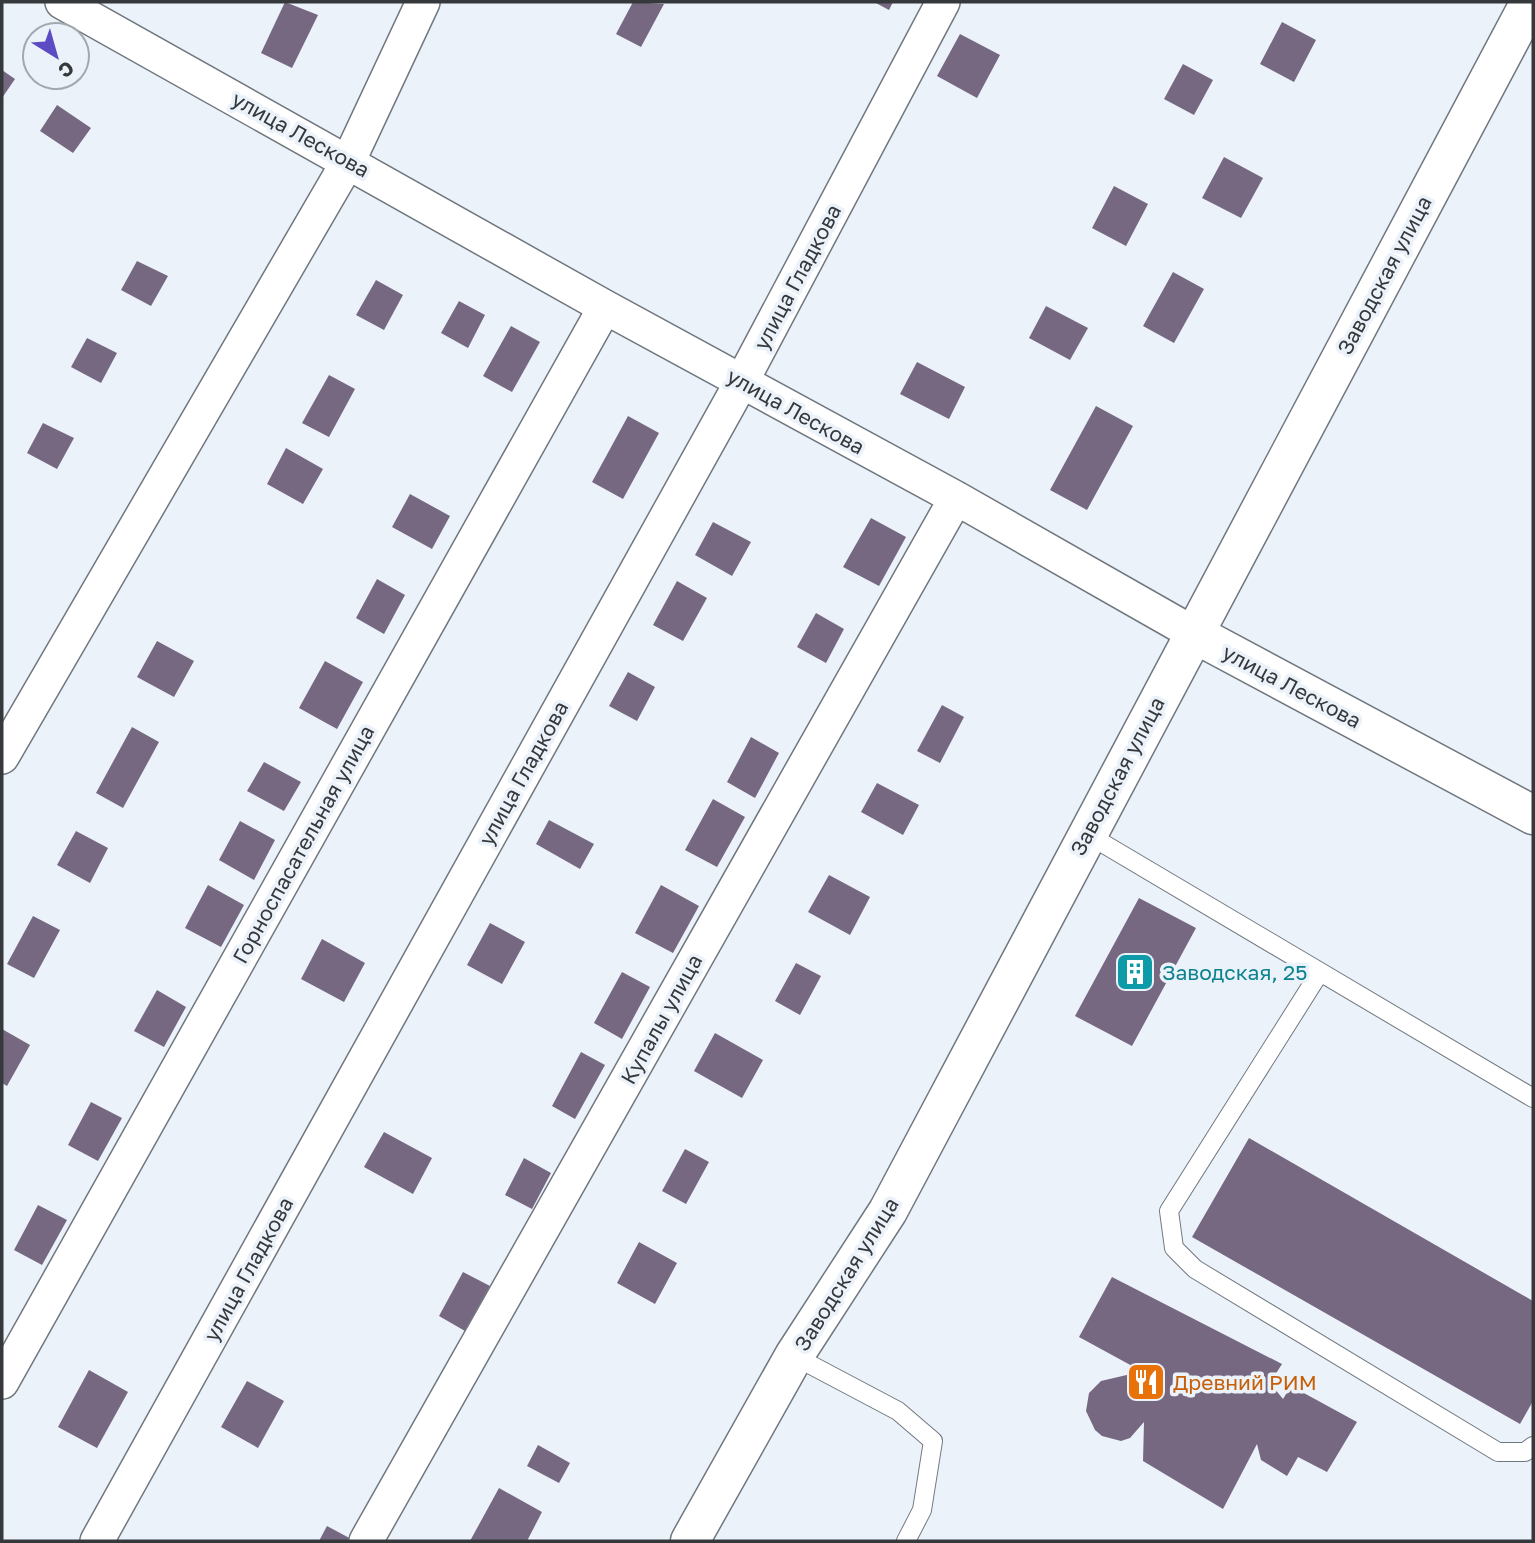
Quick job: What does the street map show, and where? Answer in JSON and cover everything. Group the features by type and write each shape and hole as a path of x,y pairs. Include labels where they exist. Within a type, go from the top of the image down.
{"street":[{"name":"улица Лескова","path":"62,2 348,160 605,307 956,498 1193,633 1533,815"},
{"path":"4,748 348,160 423,2"},
{"name":"улица Гладкова","path":"97,1541 742,381 943,2"},
{"name":"Заводская улица","path":"690,1541 794,1356 888,1211 1530,2"},
{"name":"Горноспасательная улица","path":"2,1382 605,307"},
{"name":"Купалы улица","path":"366,1541 956,498"}],"lane":[{"path":"1087,834 1533,1098"},
{"path":"1320,972 1168,1211 1174,1248 1195,1269 1498,1451 1525,1452 1533,1447"},
{"path":"794,1356 898,1411 933,1441 922,1510 906,1541"}],"building":[{"path":"285,2 318,15 292,68 261,53"},
{"path":"633,2 664,4 641,47 616,34"},
{"path":"874,2 893,2 889,10"},
{"path":"1282,22 1316,40 1294,82 1260,64"},
{"path":"960,34 1000,55 977,98 937,76"},
{"path":"1183,64 1213,80 1194,115 1164,99"},
{"path":"2,70 15,79 2,98"},
{"path":"57,105 91,128 73,153 40,131"},
{"path":"1224,157 1263,178 1241,218 1202,198"},
{"path":"1114,186 1148,204 1126,246 1092,228"},
{"path":"137,261 168,276 151,306 121,290"},
{"path":"1173,272 1204,289 1174,343 1143,326"},
{"path":"376,280 403,295 384,330 356,315"},
{"path":"459,301 485,315 468,348 441,333"},
{"path":"1046,306 1088,328 1070,360 1029,338"},
{"path":"511,326 540,342 512,392 483,376"},
{"path":"87,338 117,353 101,383 71,367"},
{"path":"917,362 965,387 949,419 900,394"},
{"path":"329,375 355,389 329,437 302,423"},
{"path":"1096,406 1133,426 1087,510 1050,490"},
{"path":"628,416 659,433 623,499 592,482"},
{"path":"43,423 74,438 57,469 27,453"},
{"path":"286,448 323,469 303,504 267,484"},
{"path":"410,494 450,516 432,549 392,527"},
{"path":"871,518 906,537 879,586 843,567"},
{"path":"713,522 751,542 732,576 695,555"},
{"path":"377,579 405,595 384,634 356,618"},
{"path":"677,581 707,598 683,641 653,625"},
{"path":"816,613 844,629 826,663 797,647"},
{"path":"157,641 194,661 174,697 137,677"},
{"path":"325,661 363,682 337,729 299,708"},
{"path":"628,672 655,687 637,721 609,706"},
{"path":"942,705 964,717 940,763 917,751"},
{"path":"132,727 159,742 123,808 96,793"},
{"path":"751,737 779,753 755,798 727,782"},
{"path":"264,762 301,782 284,811 247,791"},
{"path":"877,783 919,805 903,835 861,812"},
{"path":"713,799 745,817 717,867 685,850"},
{"path":"549,820 594,844 580,869 536,844"},
{"path":"240,821 275,840 254,880 219,860"},
{"path":"76,831 108,848 90,883 57,865"},
{"path":"829,875 870,897 850,935 808,912"},
{"path":"208,885 244,905 221,947 185,928"},
{"path":"661,885 699,906 673,953 635,933"},
{"name":"Заводская, 25","path":"1139,898 1196,928 1132,1046 1075,1016"},
{"path":"33,916 60,930 34,978 7,964"},
{"path":"490,923 525,942 502,984 467,965"},
{"path":"322,939 365,963 344,1002 301,979"},
{"path":"796,963 821,976 800,1015 775,1001"},
{"path":"622,972 650,987 622,1039 594,1023"},
{"path":"157,990 186,1007 164,1047 134,1031"},
{"path":"2,1029 30,1045 7,1086 2,1083"},
{"path":"715,1033 763,1060 742,1098 694,1071"},
{"path":"581,1052 605,1065 575,1119 552,1106"},
{"path":"91,1102 122,1118 98,1161 68,1145"},
{"path":"384,1132 432,1158 413,1194 364,1167"},
{"path":"1249,1138 1533,1301 1533,1401 1520,1424 1192,1237"},
{"path":"685,1149 709,1162 686,1204 662,1191"},
{"path":"524,1158 551,1173 532,1209 505,1195"},
{"path":"38,1205 67,1220 42,1265 14,1250"},
{"path":"639,1242 677,1263 655,1304 617,1283"},
{"path":"463,1272 490,1286 465,1331 439,1316"},
{"path":"1112,1277 1282,1364 1270,1383 1283,1399 1291,1386 1357,1422 1327,1472 1298,1457 1287,1476 1261,1460 1257,1444 1223,1509 1143,1461 1144,1422 1130,1438 1121,1441 1102,1436 1095,1430 1086,1411 1089,1393 1101,1381 1131,1374 1134,1367 1079,1337"},
{"path":"89,1370 128,1392 97,1448 58,1427"},
{"path":"247,1381 284,1401 258,1448 221,1427"},
{"path":"538,1445 570,1463 559,1483 527,1466"},
{"path":"499,1488 542,1512 527,1541 470,1541"},
{"path":"327,1526 355,1541 319,1541"}],"place":[{"name":"Заводская, 25","path":"1135,972"},
{"name":"Древний РИМ","path":"1146,1382"}]}
